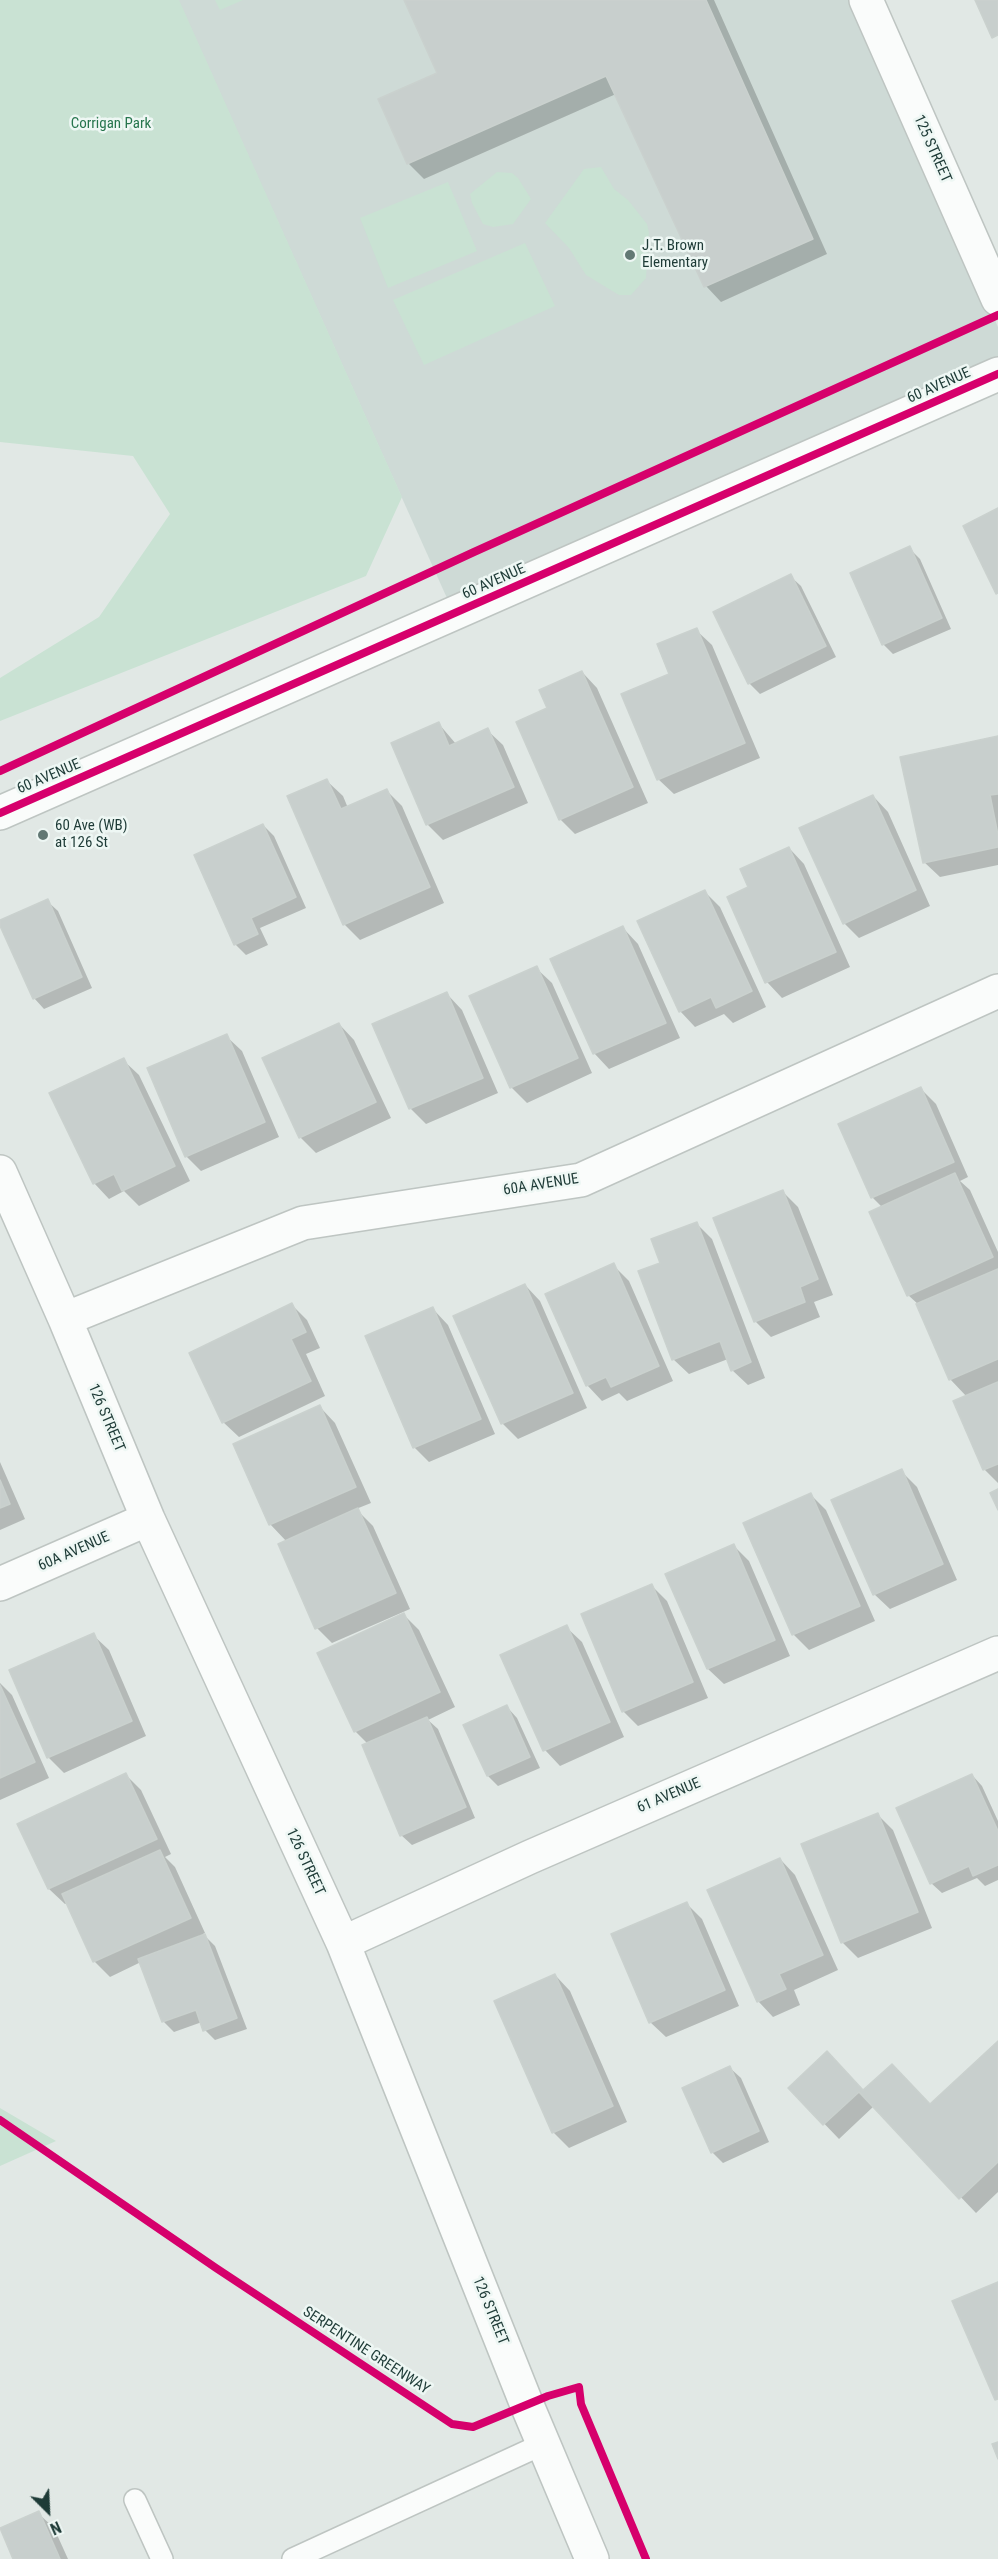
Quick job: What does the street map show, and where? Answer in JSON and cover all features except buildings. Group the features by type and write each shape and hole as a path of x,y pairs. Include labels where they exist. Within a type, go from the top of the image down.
{"street":[{"name":"125 STREET","path":"866,0 998,299"},
{"name":"60 AVENUE","path":"0,813 998,374"},
{"name":"60A AVENUE","path":"65,1319 303,1223 581,1180 998,991"},
{"name":"126 STREET","path":"0,1172 65,1319 148,1520 343,1943 543,2444 592,2559"},
{"name":"60A AVENUE","path":"0,1584 148,1520"},
{"name":"61 AVENUE","path":"343,1943 530,1857 998,1653"}],"lane":[{"path":"293,2559 543,2444"},
{"path":"135,2500 162,2559"}],"shaded area":[{"name":"J.T. Brown Elementary","path":"178,0 853,0 998,327 998,365 451,607"}],"green space":[{"name":"Corrigan Park","path":"0,0 179,0 402,497 366,576 0,721 0,678 99,617 170,514 133,456 0,442"},
{"path":"215,0 243,0 220,10"},
{"path":"601,167 614,189 628,200 647,224 649,233 646,278 631,295 619,295 586,275 569,248 545,223 584,169"},
{"path":"497,172 512,173 518,178 531,199 513,224 493,227 483,224 470,194"},
{"path":"448,182 477,251 388,288 360,218"},
{"path":"525,243 555,306 424,365 393,300"},
{"path":"0,2108 56,2141 0,2166"}],"cycle path":[{"path":"0,771 474,552 998,315"},
{"path":"0,813 998,374"},
{"name":"SERPENTINE GREENWAY","path":"0,2120 216,2268 452,2424 473,2427 548,2396 579,2387 581,2404 646,2559"}],"place":[{"name":"J.T. Brown Elementary","path":"630,255"},
{"name":"60 Ave (WB) at 126 St","path":"43,835"}]}
